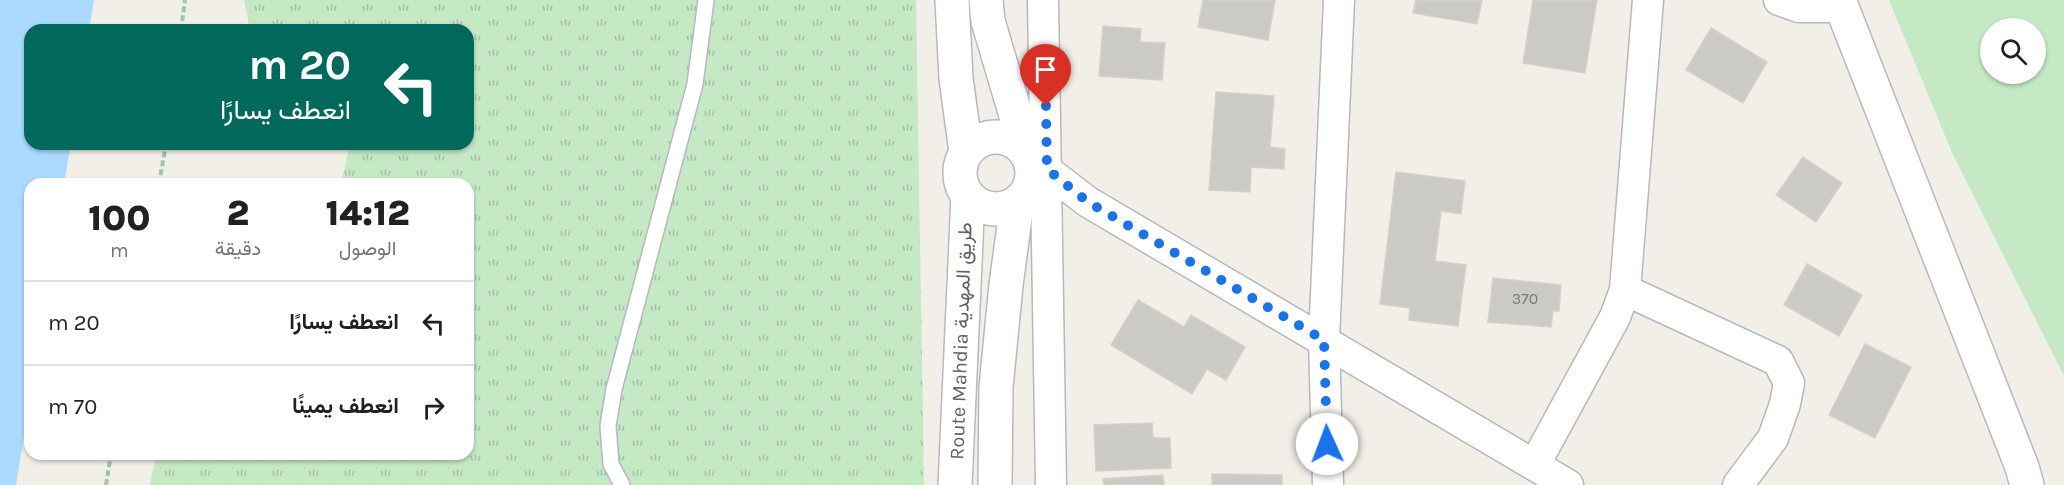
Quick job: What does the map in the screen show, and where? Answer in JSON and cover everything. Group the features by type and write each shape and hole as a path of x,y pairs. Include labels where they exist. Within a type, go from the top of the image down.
{"street":[{"path":"952,0 956,78 966,152"},
{"path":"986,0 988,21 1038,162"},
{"path":"1043,0 1038,162 1032,176 1029,200 1051,485"},
{"path":"1328,485 1324,340 1339,0"},
{"path":"1534,464 1616,317 1625,290 1648,0"},
{"path":"1779,0 1799,7 1840,4 2028,479"},
{"path":"1088,202 1029,200 1007,208 996,210 986,208 976,204 962,186 961,163 966,152 975,143 986,138 1010,139 1088,202 1568,485"},
{"name":"Route Mahdia طريق المهدية","path":"955,485 968,196"},
{"name":"Route Mahdia طريق المهدية","path":"994,485 996,387 1006,285 1029,200"},
{"path":"1625,290 1778,361 1789,383 1785,404 1773,438 1738,485"}],"lane":[{"path":"622,485 611,464 608,426 614,389 695,84 706,0"}],"path":[{"path":"182,24 185,0"},
{"path":"160,178 165,150"},
{"path":"106,485 110,460"}],"green space":[{"path":"244,0 916,0 924,485 150,485 155,460 474,460 474,178 342,178 349,150 474,150 474,24 249,24"},
{"path":"1889,0 2064,0 2064,376 1953,155"}],"water":[{"path":"0,0 94,0 90,24 24,24 24,150 70,150 65,178 24,178 24,436 16,485 0,485"}],"building":[{"path":"1203,0 1275,0 1268,40 1198,27"},
{"path":"1416,0 1482,0 1477,24 1413,13"},
{"path":"1533,0 1597,0 1585,73 1523,63"},
{"path":"1103,26 1141,29 1140,42 1165,43 1162,80 1099,76"},
{"path":"1711,28 1767,62 1743,103 1686,70"},
{"path":"1216,92 1274,96 1270,147 1285,149 1284,169 1251,167 1250,192 1209,190"},
{"path":"1803,157 1842,183 1816,222 1776,195"},
{"path":"1396,172 1465,181 1461,214 1441,211 1435,261 1466,265 1458,326 1409,320 1410,308 1380,304"},
{"path":"1807,264 1862,295 1839,336 1784,305"},
{"path":"1493,278 1561,285 1559,311 1553,311 1551,327 1488,322"},
{"path":"1138,300 1184,327 1191,315 1245,347 1226,380 1207,369 1192,394 1111,345"},
{"path":"1865,344 1911,367 1875,438 1829,415"},
{"path":"1152,423 1153,438 1170,438 1171,468 1096,471 1094,425"},
{"path":"1212,474 1282,475 1282,485 1212,485"},
{"path":"1163,475 1164,485 1104,485 1103,479"}],"route":[{"path":"1046,106 1047,169 1088,202 1324,340 1327,444"}]}
